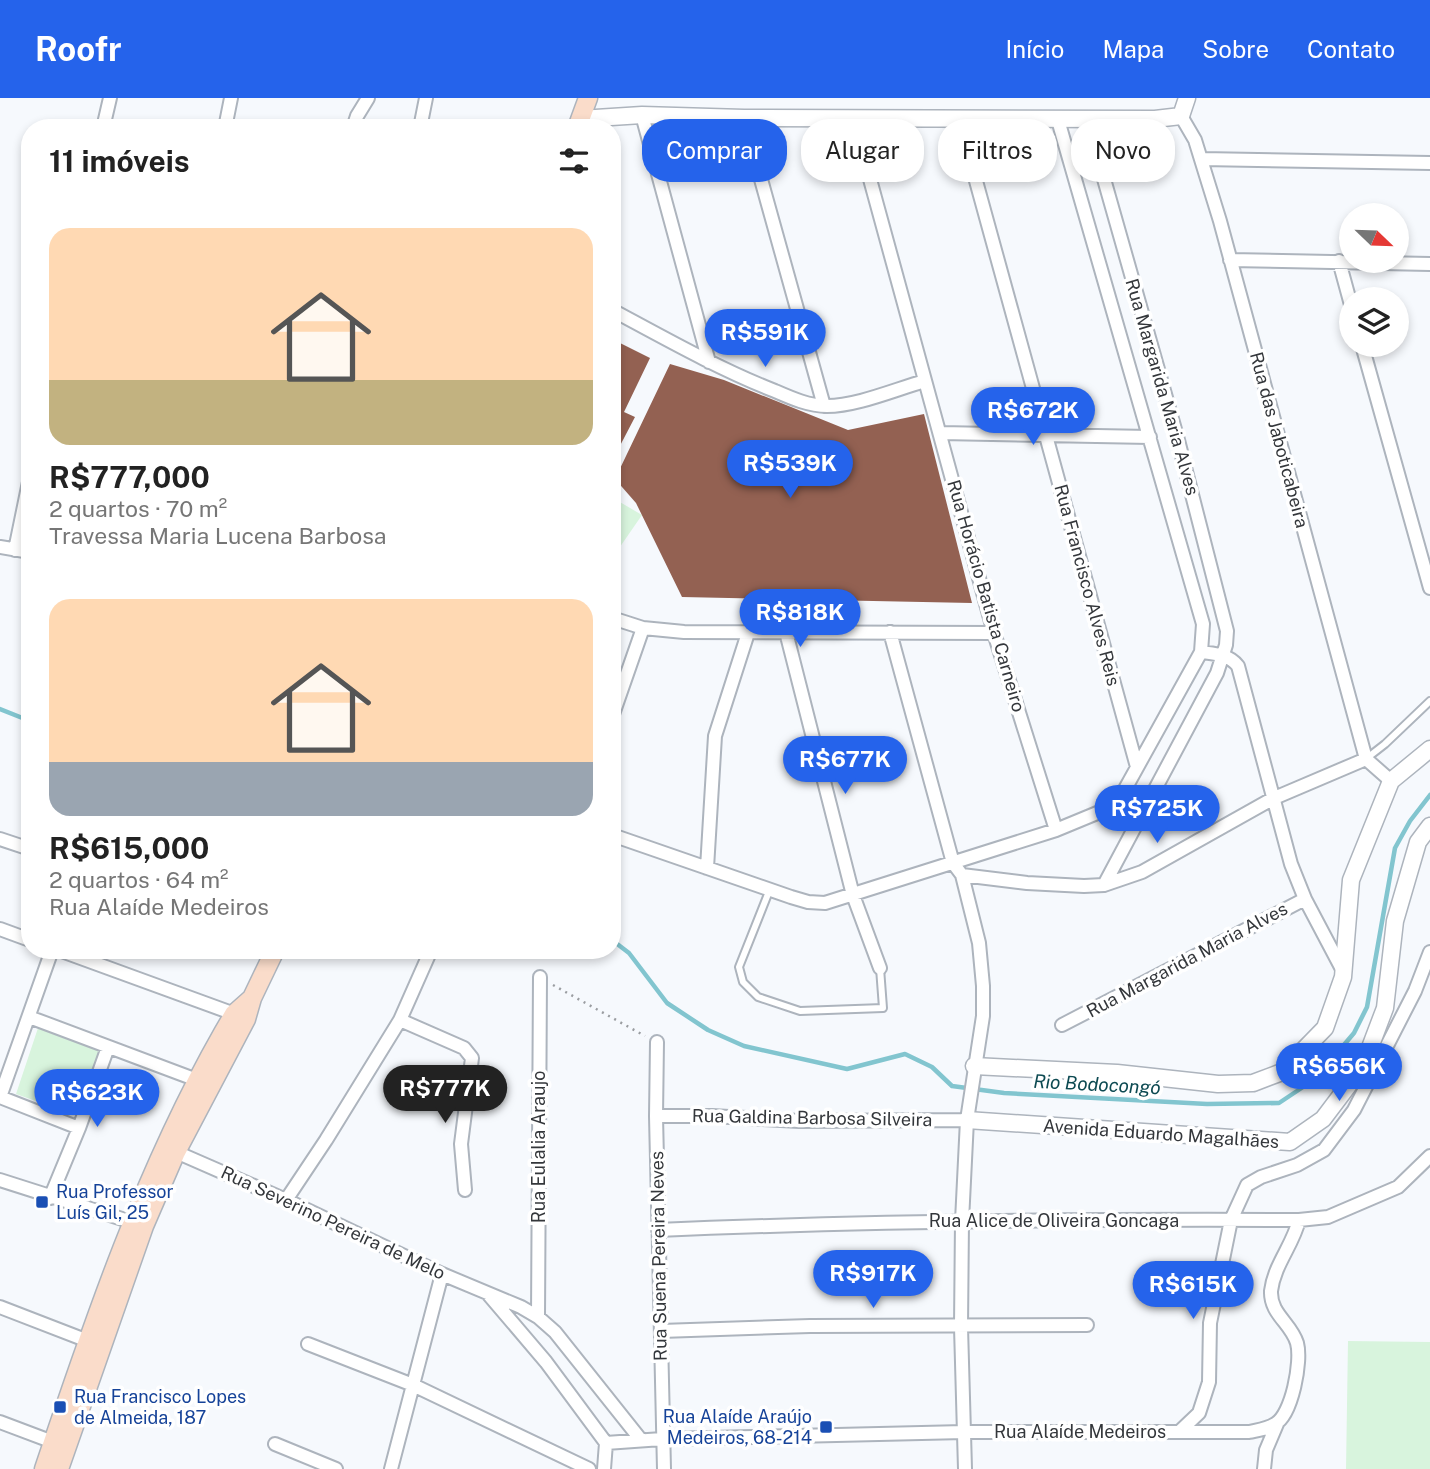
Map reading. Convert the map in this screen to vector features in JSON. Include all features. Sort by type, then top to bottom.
[{"type":"main road","points":[[581,119],[588,98]]},
{"type":"main road","points":[[60,1469],[163,1149],[197,1080],[252,999],[271,959]]},
{"type":"main road","points":[[44,1469],[88,1341],[138,1224],[176,1152],[240,1017]]},
{"type":"street","points":[[105,119],[110,98]]},
{"type":"street","points":[[227,119],[231,98]]},
{"type":"street","points":[[356,119],[368,98]]},
{"type":"street","points":[[421,119],[426,98]]},
{"type":"street","points":[[1155,119],[1181,116],[1187,98]]},
{"type":"street","points":[[642,115],[709,362]]},
{"type":"street","points":[[614,119],[642,115],[958,119]]},
{"type":"street","name":"Rua das Jaboticabeira","points":[[1181,116],[1202,159],[1366,758]]},
{"type":"street","name":"Rua Horácio Batista Carneiro","points":[[853,117],[994,633],[1056,830]]},
{"type":"street","points":[[744,118],[824,406]]},
{"type":"street","points":[[1058,120],[1071,120]]},
{"type":"street","name":"Rua Margarida Maria Alves","points":[[1058,120],[1198,602],[1203,624],[1201,652]]},
{"type":"street","points":[[1202,159],[1430,163]]},
{"type":"street","name":"Rua Francisco Alves Reis","points":[[976,182],[1137,767]]},
{"type":"street","name":"Rua Margarida Maria Alves","points":[[1104,886],[1200,706],[1224,655],[1227,631],[1178,440],[1105,182]]},
{"type":"street","points":[[1230,260],[1339,261]]},
{"type":"street","points":[[1409,263],[1430,264]]},
{"type":"street","points":[[621,315],[709,362],[795,399],[824,406],[841,405],[925,381]]},
{"type":"street","points":[[1365,357],[1430,588]]},
{"type":"street","points":[[941,433],[1150,437]]},
{"type":"street","points":[[15,550],[21,521]]},
{"type":"street","points":[[0,547],[21,551]]},
{"type":"street","points":[[621,621],[643,628],[684,632],[994,633]]},
{"type":"street","points":[[621,691],[643,628]]},
{"type":"street","points":[[786,632],[853,895],[880,968]]},
{"type":"street","points":[[890,632],[953,863],[962,875],[983,970],[983,1016],[968,1113],[962,1221],[961,1327],[965,1469]]},
{"type":"street","points":[[707,868],[715,736],[748,633]]},
{"type":"street","points":[[621,838],[808,902],[825,903],[853,895],[1056,830],[1102,811],[1124,791],[1201,652],[1224,655]]},
{"type":"street","name":"Rua Margarida Maria Alves","points":[[1062,1025],[1305,898],[1290,864],[1242,678],[1232,659],[1224,655]]},
{"type":"street","points":[[974,1070],[1117,1073],[1218,1084],[1253,1083],[1282,1072],[1325,1028],[1343,971],[1351,880],[1391,781],[1430,749]]},
{"type":"street","points":[[962,875],[1027,883],[1104,886],[1143,872],[1272,799],[1366,758],[1391,781]]},
{"type":"street","name":"Avenida Eduardo Magalhães","points":[[968,1113],[1290,1142],[1323,1119],[1363,1066],[1385,1008],[1395,921],[1418,842],[1430,825]]},
{"type":"street","points":[[0,839],[21,846]]},
{"type":"street","points":[[1305,898],[1343,971]]},
{"type":"street","points":[[0,929],[21,937]]},
{"type":"street","points":[[1178,1432],[1199,1413],[1209,1382],[1210,1323],[1231,1220],[1247,1185],[1261,1177],[1297,1165],[1324,1150],[1354,1110],[1415,991],[1430,952]]},
{"type":"street","points":[[49,959],[0,1097],[79,1128]]},
{"type":"street","points":[[84,959],[240,1017]]},
{"type":"street","points":[[286,1200],[400,1020],[426,959]]},
{"type":"street","name":"Rua Eulalia Araujo","points":[[538,1317],[540,977]]},
{"type":"street","points":[[29,1017],[197,1080]]},
{"type":"street","points":[[400,1020],[470,1053],[472,1063],[462,1122],[461,1155],[465,1190]]},
{"type":"street","name":"Rua Suena Pereira Neves","points":[[657,1042],[656,1116],[664,1469]]},
{"type":"street","points":[[50,1198],[108,1047]]},
{"type":"street","name":"Rua Galdina Barbosa Silveira","points":[[656,1116],[799,1121],[968,1113]]},
{"type":"street","name":"Rua Severino Pereira de Melo","points":[[176,1152],[538,1317],[555,1332],[641,1440]]},
{"type":"street","name":"Rua Alice de Oliveira Goncaga","points":[[658,1230],[962,1221],[1298,1220],[1328,1217],[1398,1187],[1430,1156]]},
{"type":"street","points":[[0,1180],[138,1224]]},
{"type":"street","points":[[1264,1469],[1266,1450],[1276,1424],[1284,1416],[1290,1403],[1295,1381],[1297,1343],[1275,1311],[1271,1290],[1280,1262],[1295,1236],[1298,1220]]},
{"type":"street","points":[[391,1469],[442,1274]]},
{"type":"street","name":"Rua Severino Pereira de Melo","points":[[489,1295],[547,1362],[606,1443]]},
{"type":"street","points":[[0,1307],[88,1341]]},
{"type":"street","points":[[660,1331],[810,1326],[1087,1325]]},
{"type":"street","points":[[308,1344],[413,1385],[589,1469]]},
{"type":"street","points":[[0,1422],[53,1442]]},
{"type":"street","name":"Rua Alaíde Medeiros","points":[[662,1439],[964,1432],[1178,1432],[1255,1430],[1276,1424]]},
{"type":"street","points":[[1255,1430],[1266,1450]]},
{"type":"street","points":[[604,1469],[606,1443],[662,1439]]},
{"type":"street","points":[[275,1444],[336,1469]]},
{"type":"lane","points":[[1366,758],[1385,744],[1430,701]]},
{"type":"lane","points":[[770,889],[740,967],[743,982],[758,997],[800,1011],[883,1008],[880,968]]},
{"type":"path","points":[[540,977],[657,1042]]},
{"type":"green space","points":[[621,503],[642,515],[621,545]]},
{"type":"green space","points":[[38,1028],[99,1050],[78,1116],[16,1094]]},
{"type":"green space","points":[[1348,1341],[1430,1342],[1430,1469],[1346,1469]]},
{"type":"building","points":[[621,344],[650,358],[624,412],[635,417],[621,444]]},
{"type":"building","points":[[670,364],[724,380],[848,430],[924,414],[972,603],[682,597],[636,503],[621,486],[621,466]]},
{"type":"waterway","name":"Rio Bodocongó","points":[[0,709],[21,717]]},
{"type":"waterway","name":"Rio Bodocongó","points":[[621,947],[629,953],[667,1003],[708,1030],[744,1046],[847,1069],[905,1054],[932,1067],[952,1086],[1004,1093],[1207,1104],[1279,1103],[1315,1079],[1354,1033],[1367,1007],[1395,848],[1410,821],[1430,795]]},
{"type":"place","name":"Rua Professor Luís Gil, 25","points":[[42,1202]]},
{"type":"place","name":"Rua Francisco Lopes de Almeida, 187","points":[[60,1407]]},
{"type":"place","name":"Rua Alaíde Araújo Medeiros, 68-214","points":[[826,1427]]}]
